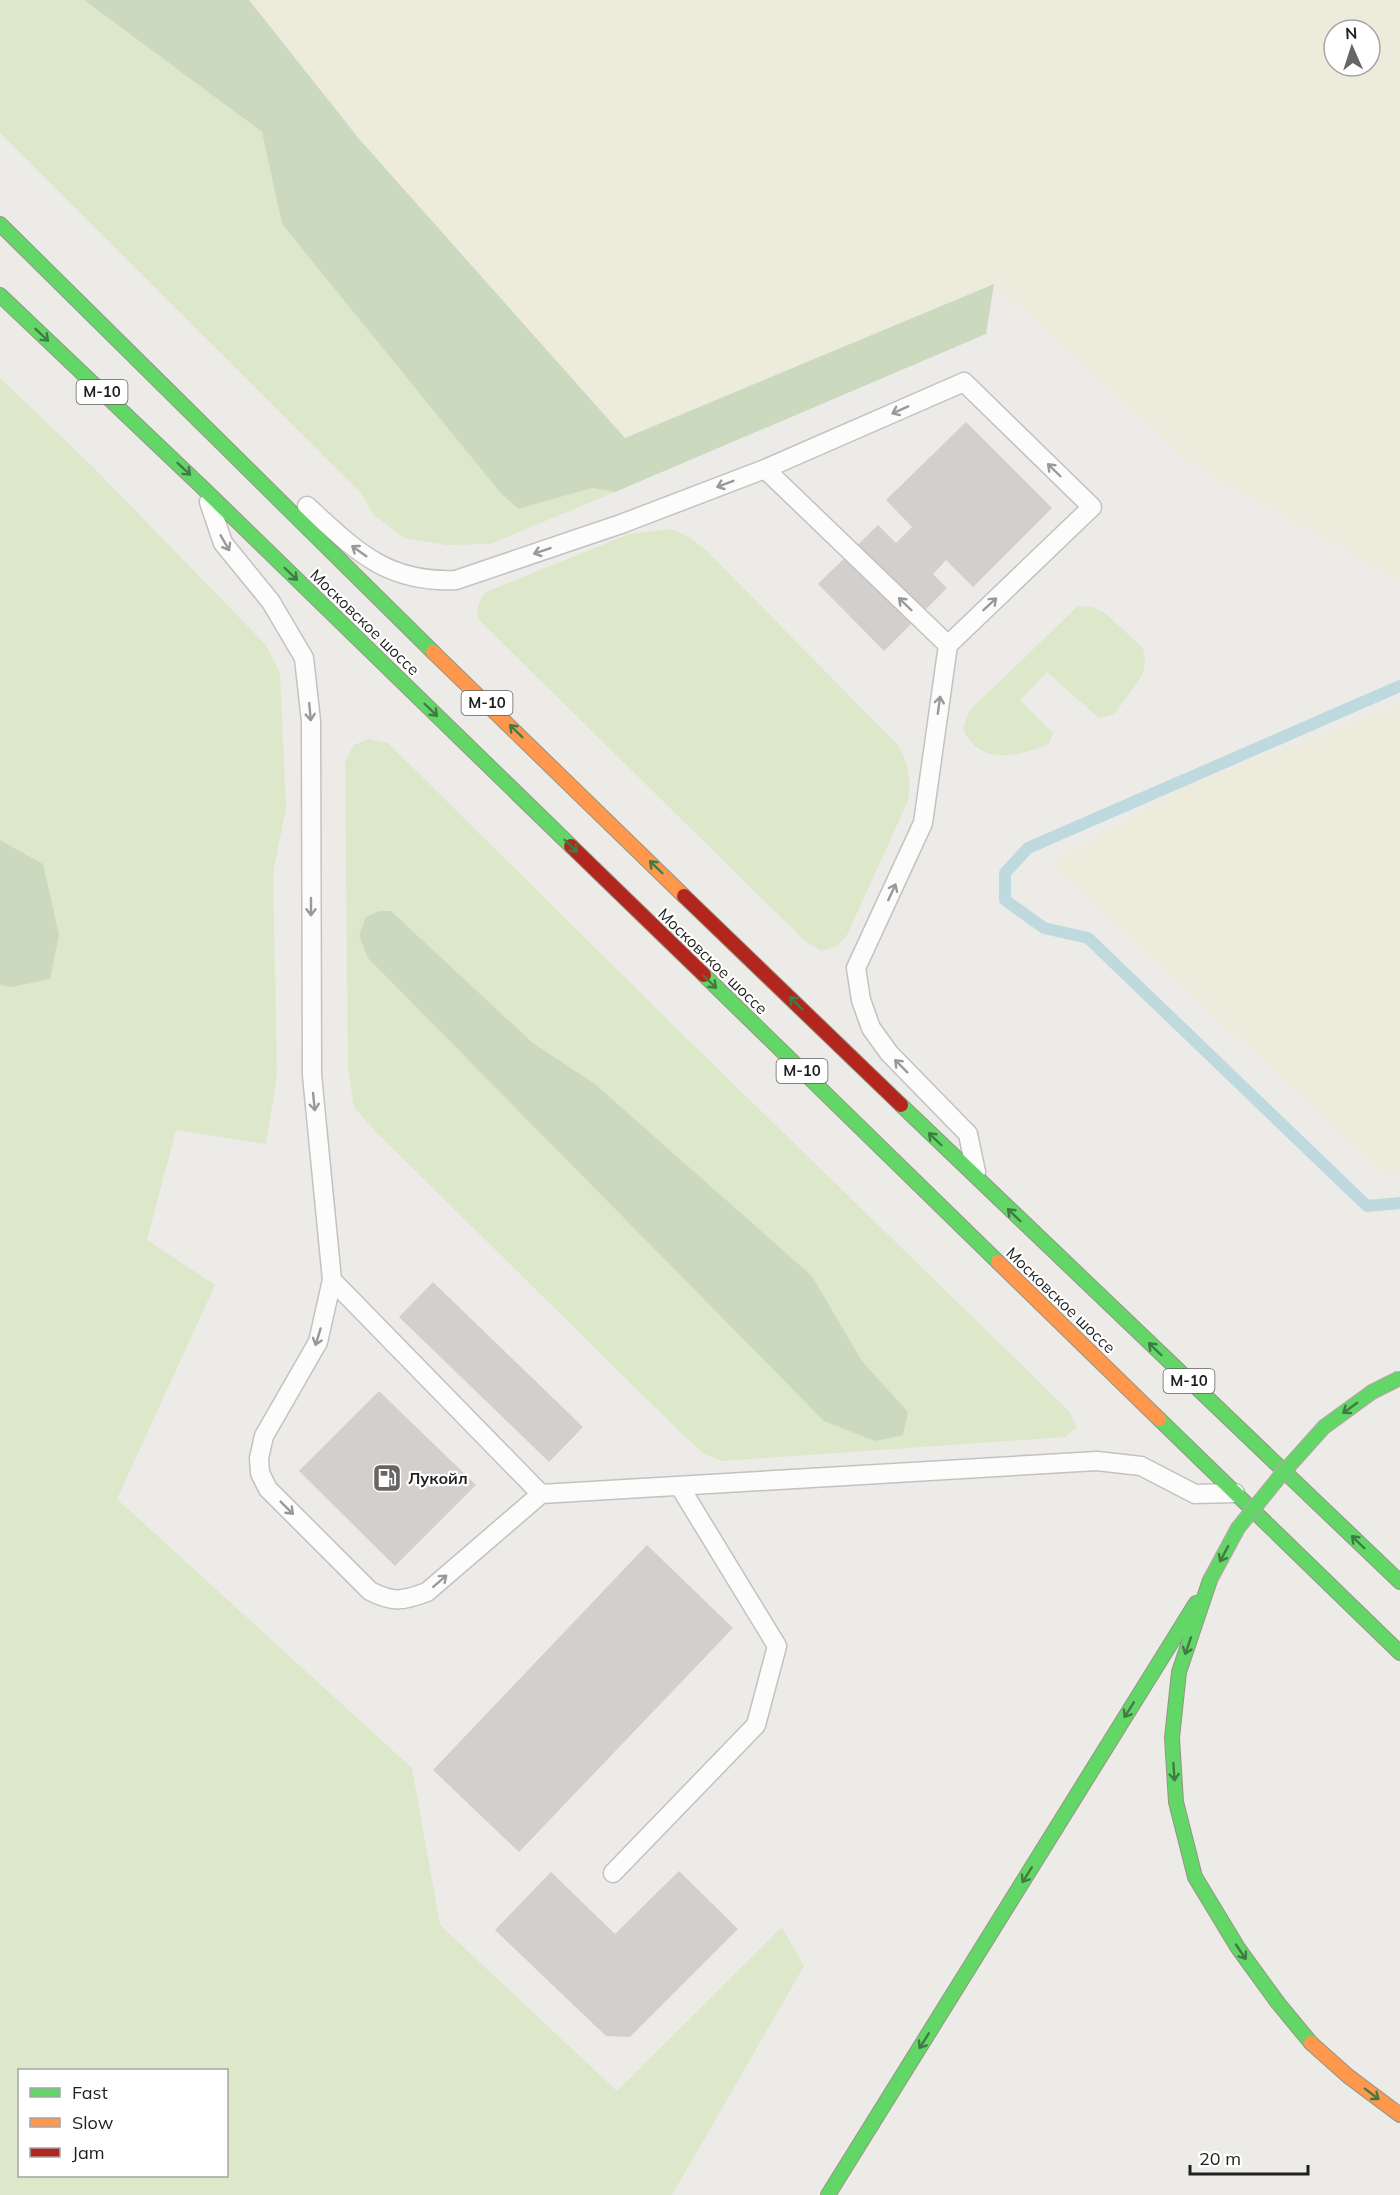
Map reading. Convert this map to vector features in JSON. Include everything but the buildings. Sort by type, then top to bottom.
[{"type":"main road","name":"Московское шоссе","points":[[0,224],[186,410],[977,1180],[1400,1582]]},
{"type":"main road","name":"Московское шоссе","points":[[0,295],[204,489],[1400,1653]]},
{"type":"main road","points":[[828,2195],[1210,1580],[1238,1528],[1324,1427],[1372,1392],[1400,1378]]},
{"type":"main road","points":[[1210,1580],[1179,1672],[1172,1738],[1176,1802],[1195,1877],[1238,1948],[1278,2003],[1315,2048],[1400,2115]]},
{"type":"lane","points":[[186,410],[209,419],[356,550],[387,569],[433,581],[456,580],[621,524],[765,469],[964,382],[1092,507],[948,645],[923,823],[856,969],[861,1000],[871,1028],[889,1053],[968,1134],[977,1180]]},
{"type":"lane","points":[[765,469],[948,645]]},
{"type":"lane","points":[[204,489],[222,543],[271,602],[304,658],[311,721],[312,1075],[332,1280],[318,1342],[264,1436],[259,1458],[260,1473],[268,1489],[370,1592],[387,1600],[410,1599],[427,1592],[541,1494],[1097,1461],[1141,1466],[1195,1494],[1235,1493]]},
{"type":"lane","points":[[332,1280],[541,1494]]},
{"type":"lane","points":[[613,1874],[756,1725],[777,1646],[680,1487]]},
{"type":"shaded area","points":[[249,0],[1400,0],[1400,581],[1191,464],[994,284],[625,438],[360,140]]},
{"type":"shaded area","points":[[1400,704],[1400,1174],[1384,1174],[1051,864],[1183,787]]},
{"type":"green space","points":[[0,0],[84,0],[262,132],[282,224],[517,509],[592,488],[615,492],[490,544],[447,545],[404,538],[373,514],[361,493],[0,133]]},
{"type":"green space","points":[[84,0],[249,0],[360,140],[625,438],[994,284],[986,334],[615,492],[592,488],[518,509],[499,491],[282,224],[262,132]]},
{"type":"green space","points":[[0,378],[92,466],[266,645],[280,673],[286,808],[273,873],[277,1075],[266,1144],[176,1130],[147,1240],[215,1285],[117,1499],[412,1768],[440,1925],[617,2091],[782,1927],[804,1966],[672,2195],[0,2195],[0,985],[11,987],[43,864],[0,840]]},
{"type":"green space","points":[[671,529],[689,537],[705,549],[898,745],[905,759],[909,779],[908,801],[847,935],[837,946],[821,951],[805,941],[478,619],[481,598],[486,592],[629,534]]},
{"type":"green space","points":[[1078,606],[1093,607],[1105,613],[1143,648],[1145,661],[1143,674],[1114,715],[1099,718],[1047,672],[1020,700],[1053,733],[1049,744],[1013,755],[990,754],[979,749],[970,741],[963,729],[970,710]]},
{"type":"green space","points":[[369,739],[388,743],[679,1031],[1069,1411],[1077,1427],[1065,1437],[722,1461],[704,1454],[680,1432],[376,1132],[354,1107],[348,1069],[345,761],[354,745]],"holes":[[[391,911],[533,1043],[595,1084],[812,1276],[862,1361],[908,1412]]]},
{"type":"green space","points":[[0,840],[43,864],[59,935],[50,979],[11,987],[0,985]]},
{"type":"green space","points":[[379,911],[391,911],[533,1043],[595,1084],[812,1276],[862,1361],[908,1412],[903,1435],[875,1441],[824,1421],[368,958],[359,936],[366,917]]},
{"type":"waterway","points":[[1400,686],[1028,848],[1005,873],[1005,900],[1044,928],[1088,938],[1367,1206],[1400,1203]]},
{"type":"traffic: fast","points":[[0,224],[433,652]]},
{"type":"traffic: fast","points":[[0,295],[204,489],[571,846]]},
{"type":"traffic: fast","points":[[704,975],[998,1262]]},
{"type":"traffic: fast","points":[[901,1105],[1400,1582]]},
{"type":"traffic: fast","points":[[1210,1580],[1238,1528],[1324,1427],[1372,1392],[1400,1378]]},
{"type":"traffic: fast","points":[[1159,1419],[1400,1653]]},
{"type":"traffic: fast","points":[[1210,1580],[1179,1672],[1172,1738],[1176,1802],[1195,1877],[1238,1948],[1311,2043]]},
{"type":"traffic: fast","points":[[828,2195],[1196,1603]]},
{"type":"traffic: slow","points":[[433,652],[684,896]]},
{"type":"traffic: slow","points":[[998,1262],[1159,1419]]},
{"type":"traffic: slow","points":[[1311,2043],[1348,2076],[1400,2115]]},
{"type":"traffic: jam","points":[[571,846],[704,975]]},
{"type":"traffic: jam","points":[[684,896],[901,1105]]},
{"type":"place","name":"Лукойл","points":[[387,1478]]}]
